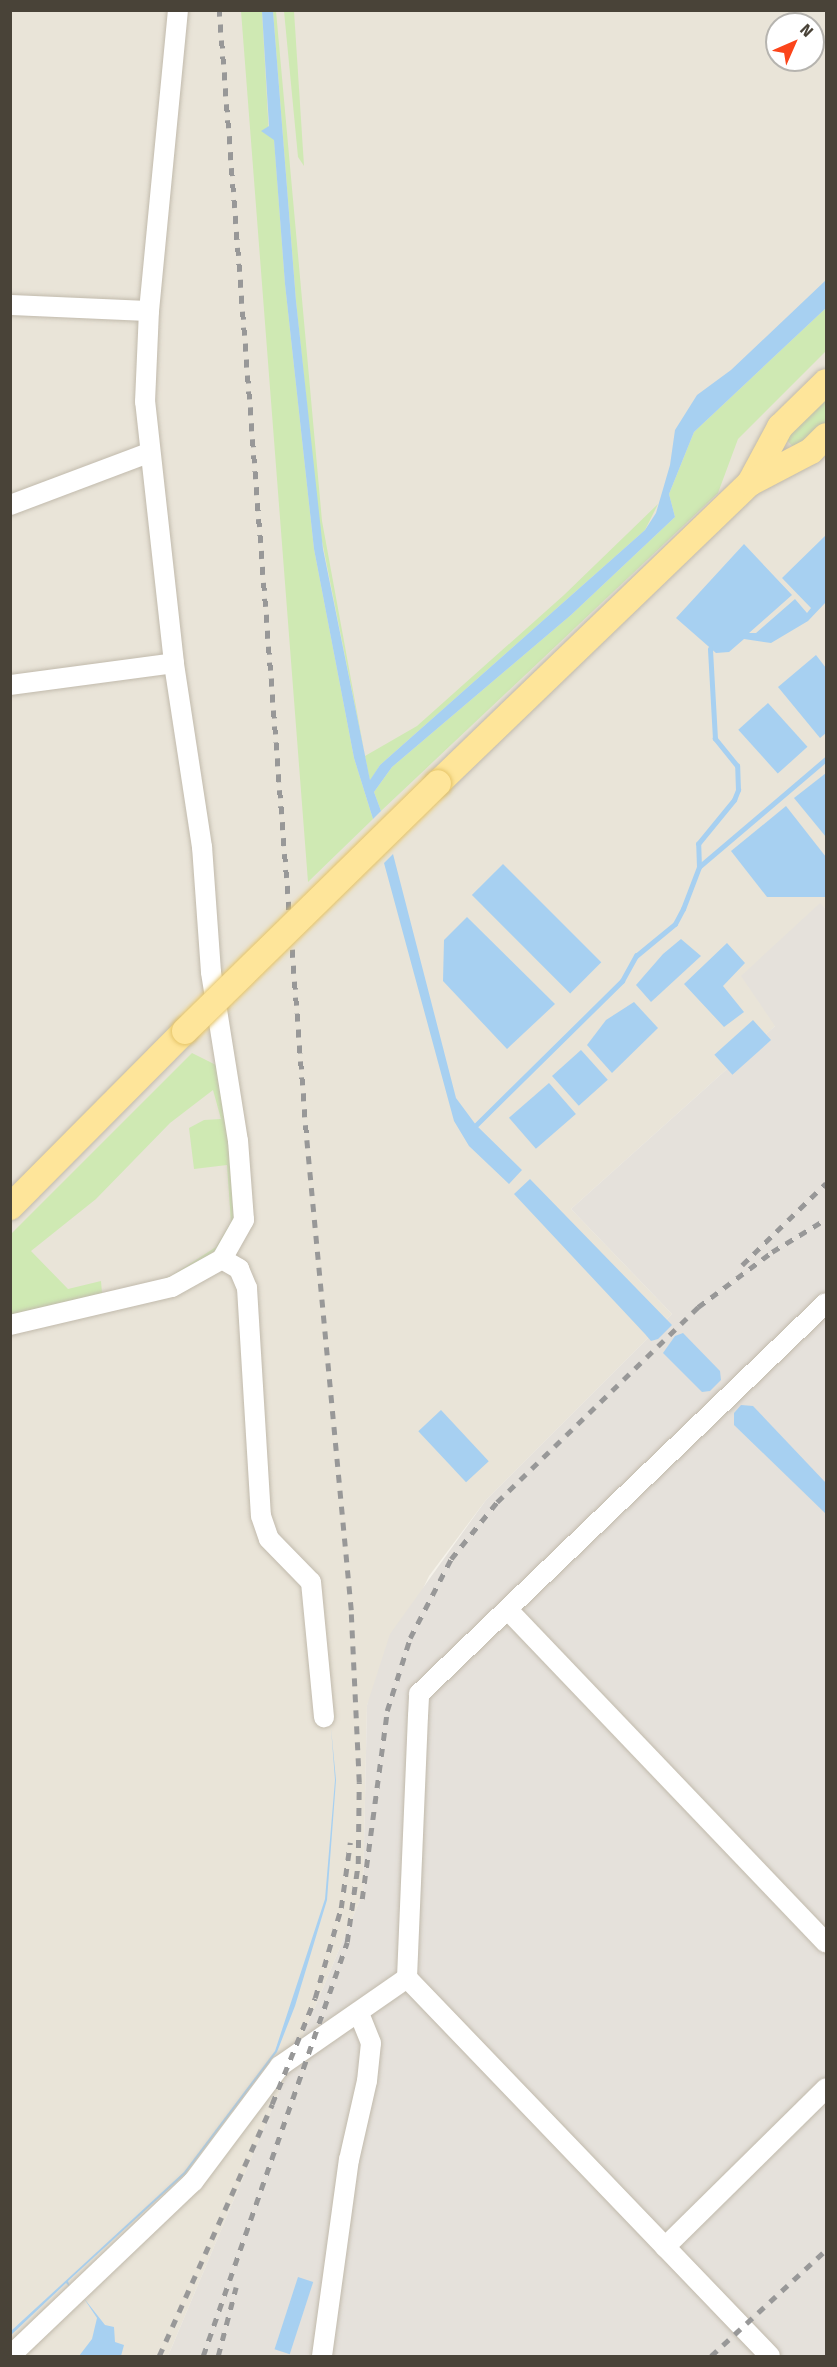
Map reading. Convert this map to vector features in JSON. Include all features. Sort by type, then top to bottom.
[{"type":"main road","points":[[750,483],[780,427],[826,382]]},
{"type":"main road","points":[[10,1207],[185,1031],[438,783],[750,483],[811,451],[826,436]]},
{"type":"street","points":[[10,1325],[155,1294],[202,1274],[222,1259],[242,1228],[243,1194],[212,972],[202,847],[174,663],[148,453],[145,402],[149,311],[178,10]]},
{"type":"street","points":[[10,305],[149,311]]},
{"type":"street","points":[[10,505],[148,453]]},
{"type":"street","points":[[10,685],[174,663]]},
{"type":"street","points":[[222,1259],[239,1269],[247,1288],[261,1516],[269,1539],[310,1582],[324,1718]]},
{"type":"street","points":[[770,2356],[407,1978],[419,1694],[826,1304]]},
{"type":"street","points":[[508,1610],[826,1943]]},
{"type":"street","points":[[10,2356],[193,2182],[280,2066],[407,1978]]},
{"type":"street","points":[[322,2356],[349,2160],[368,2072],[371,2043],[359,2013]]},
{"type":"street","points":[[665,2247],[826,2088]]},
{"type":"shaded area","points":[[11,11],[826,11],[826,909],[820,904],[775,1026],[571,1209],[672,1314],[486,1500],[429,1576],[367,1705],[363,1893],[168,2356],[11,2356]]},
{"type":"shaded area","points":[[820,903],[826,909],[826,2356],[168,2356],[363,1893],[367,1705],[390,1634],[486,1500],[672,1314],[571,1209],[775,1026],[741,976]]},
{"type":"green space","points":[[241,11],[262,11],[269,135],[274,139],[285,284],[314,549],[354,758],[373,819],[308,882]]},
{"type":"green space","points":[[273,11],[276,11],[322,521],[365,756],[320,531],[296,301]]},
{"type":"green space","points":[[284,11],[294,11],[304,166],[298,157]]},
{"type":"green space","points":[[826,308],[826,351],[738,439],[718,493],[381,811],[374,792],[392,767],[571,615],[675,517],[669,494],[694,432]]},
{"type":"green space","points":[[826,396],[826,424],[802,447],[793,447],[786,439]]},
{"type":"green space","points":[[658,504],[645,530],[380,765],[370,781],[365,756],[417,726],[564,595]]},
{"type":"green space","points":[[192,1053],[218,1066],[238,1210],[223,1248],[182,1277],[11,1318],[10,1235]],"holes":[[[213,1090],[221,1119],[204,1120],[189,1128],[194,1169],[227,1165],[231,1222],[216,1247],[171,1276],[137,1287],[102,1293],[101,1281],[68,1289],[31,1251],[96,1199],[170,1123]]]},
{"type":"water","points":[[262,11],[273,11],[296,301],[323,549],[370,780],[380,765],[645,530],[656,513],[670,465],[675,430],[697,395],[731,370],[826,280],[826,308],[694,432],[669,494],[675,517],[571,615],[392,767],[374,792],[381,811],[373,819],[354,758],[314,549],[285,284],[274,140],[261,131],[269,126]]},
{"type":"water","points":[[826,535],[826,602],[808,621],[771,643],[744,639],[729,652],[716,653],[676,618],[744,544],[792,595],[749,633],[756,633],[795,599],[807,613],[811,608],[782,578]]},
{"type":"water","points":[[816,655],[826,668],[826,733],[820,738],[778,687]]},
{"type":"water","points":[[768,703],[807,747],[778,774],[738,730]]},
{"type":"water","points":[[826,773],[826,837],[794,798]]},
{"type":"water","points":[[786,806],[826,857],[826,897],[767,897],[731,851]]},
{"type":"water","points":[[393,854],[456,1098],[476,1125],[522,1170],[509,1184],[469,1146],[454,1121],[384,863]]},
{"type":"water","points":[[503,864],[601,962],[570,993],[472,895]]},
{"type":"water","points":[[467,917],[555,1004],[507,1049],[443,981],[444,940]]},
{"type":"water","points":[[681,939],[701,956],[651,1002],[636,985],[663,954]]},
{"type":"water","points":[[727,943],[745,963],[723,986],[744,1012],[724,1027],[684,984]]},
{"type":"water","points":[[634,1002],[658,1028],[612,1073],[587,1045],[606,1020]]},
{"type":"water","points":[[753,1020],[771,1040],[732,1075],[714,1055]]},
{"type":"water","points":[[581,1050],[608,1080],[579,1106],[552,1076]]},
{"type":"water","points":[[549,1083],[576,1114],[536,1149],[509,1118]]},
{"type":"water","points":[[530,1179],[672,1325],[658,1339],[651,1341],[514,1194]]},
{"type":"water","points":[[683,1333],[720,1371],[721,1380],[710,1391],[702,1392],[663,1353],[675,1336]]},
{"type":"water","points":[[741,1405],[753,1406],[826,1483],[826,1514],[734,1425],[734,1413]]},
{"type":"water","points":[[441,1410],[489,1461],[466,1482],[418,1431]]},
{"type":"water","points":[[331,1728],[336,1780],[327,1900],[295,2006],[277,2052],[185,2174],[68,2281],[70,2287],[66,2283],[11,2335],[11,2331],[184,2172],[275,2051],[325,1899],[335,1780]]},
{"type":"water","points":[[298,2277],[313,2282],[290,2354],[275,2349]]},
{"type":"water","points":[[83,2297],[105,2325],[114,2327],[115,2342],[124,2345],[121,2356],[79,2356],[92,2339],[97,2318]]},
{"type":"waterway","points":[[476,1125],[622,981],[636,956],[675,924],[683,909],[699,867],[698,844],[734,800],[738,790],[737,766],[715,739],[710,649]]},
{"type":"waterway","points":[[699,867],[826,759]]},
{"type":"railway","points":[[203,2356],[347,1942],[358,1864],[359,1782],[351,1610],[306,1133],[219,10]]},
{"type":"railway","points":[[742,1265],[826,1183]]},
{"type":"railway","points":[[362,1899],[387,1711],[410,1638],[451,1559],[497,1502],[698,1307],[772,1252],[826,1219]]},
{"type":"railway","points":[[159,2356],[272,2104],[315,1998],[341,1908],[350,1843]]},
{"type":"railway","points":[[711,2356],[826,2250]]},
{"type":"railway","points":[[218,2356],[236,2287]]}]
